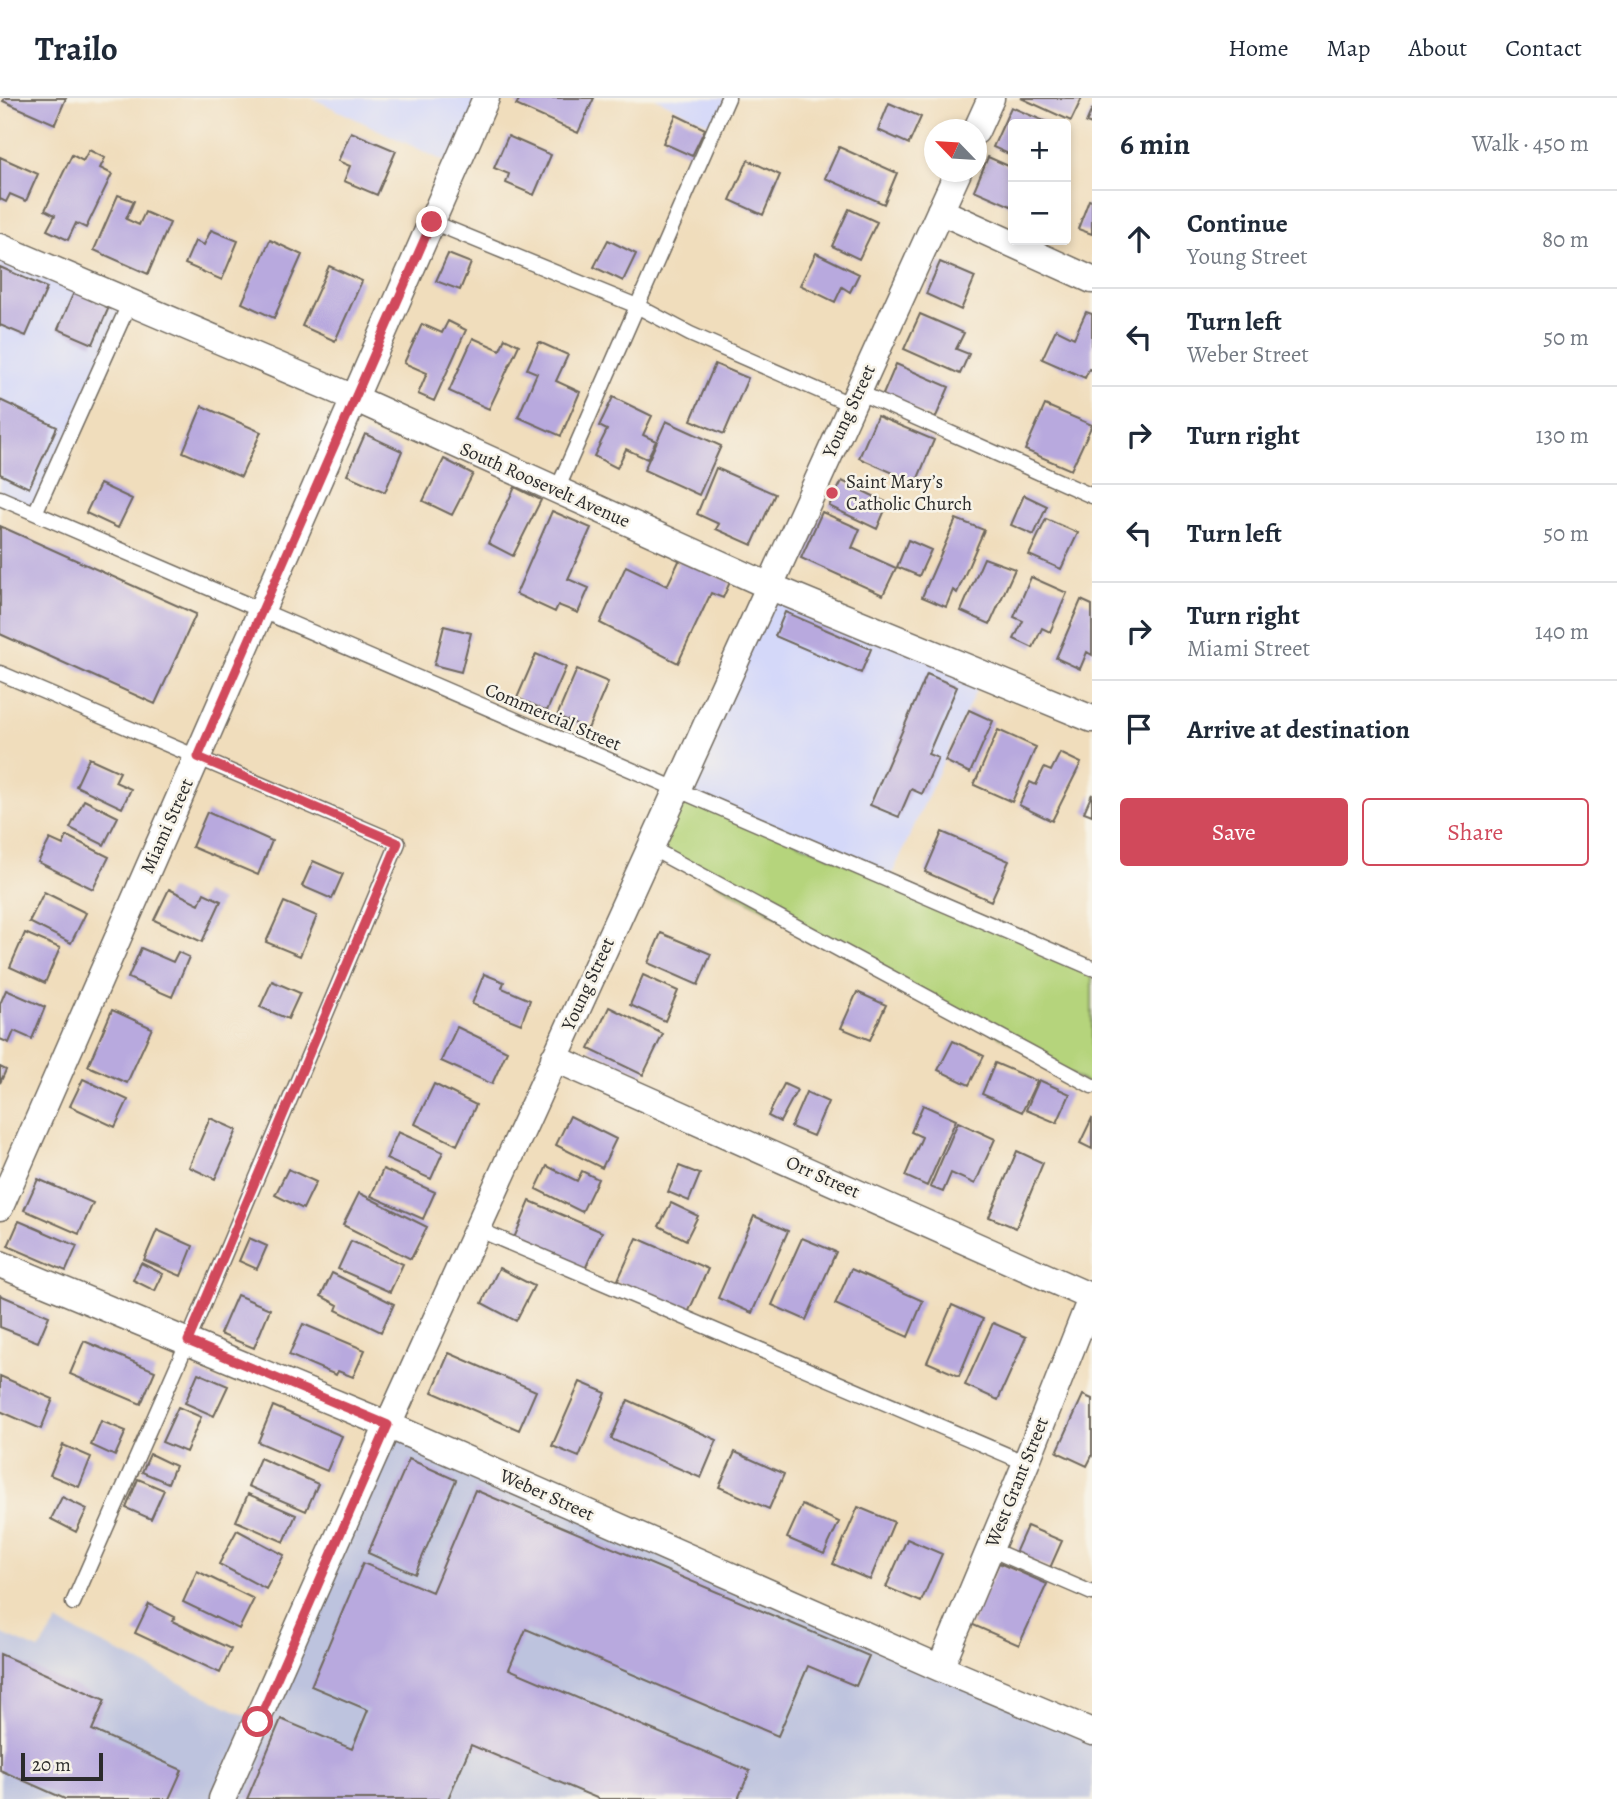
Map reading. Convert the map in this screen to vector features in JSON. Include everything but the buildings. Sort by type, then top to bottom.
[{"type":"street","name":"Miami Street","points":[[0,1207],[486,98]]},
{"type":"street","points":[[981,119],[991,98]]},
{"type":"street","name":"Young Street","points":[[222,1799],[388,1425],[953,182]]},
{"type":"street","points":[[940,211],[1092,280]]},
{"type":"street","name":"South Roosevelt Avenue","points":[[0,247],[354,398],[769,586],[1092,719]]},
{"type":"street","name":"Orr Street","points":[[554,1058],[1092,1296]]},
{"type":"street","name":"Weber Street","points":[[0,1264],[388,1425],[1092,1732]]},
{"type":"street","name":"West Grant Street","points":[[940,1668],[1026,1464],[1082,1348],[1092,1296]]},
{"type":"lane","points":[[557,490],[728,98]]},
{"type":"lane","points":[[432,222],[637,306],[690,334],[855,398],[1092,496]]},
{"type":"lane","points":[[35,513],[130,302]]},
{"type":"lane","name":"Commercial Street","points":[[0,498],[1092,968]]},
{"type":"lane","points":[[0,673],[398,843],[188,1341],[73,1603]]},
{"type":"lane","points":[[651,848],[1092,1086]]},
{"type":"lane","points":[[477,1229],[1026,1464]]},
{"type":"lane","points":[[990,1549],[1092,1593]]},
{"type":"shaded area","points":[[312,98],[486,98],[456,167]]},
{"type":"shaded area","points":[[655,98],[728,98],[716,127]]},
{"type":"shaded area","points":[[0,247],[130,302],[35,513],[0,498]]},
{"type":"shaded area","points":[[769,586],[983,675],[889,881],[677,791]]},
{"type":"shaded area","points":[[388,1425],[1092,1732],[1092,1799],[0,1799],[0,1633],[39,1650],[58,1622],[258,1722]]},
{"type":"green space","points":[[677,791],[1092,968],[1092,1086],[651,848]]},
{"type":"place","name":"Saint Mary’s Catholic Church","points":[[832,493]]},
{"type":"route","points":[[258,1722],[388,1425],[188,1341],[398,843],[198,757],[432,222]]}]
